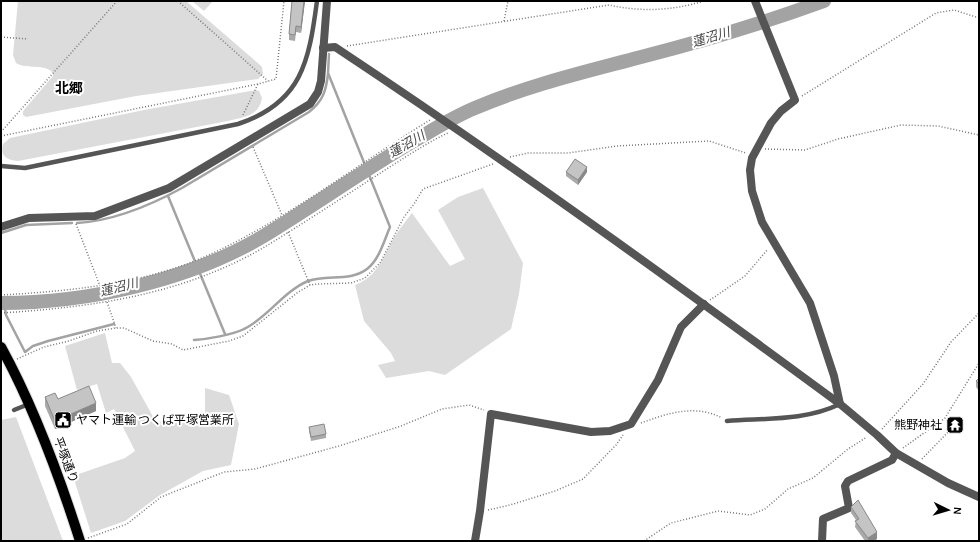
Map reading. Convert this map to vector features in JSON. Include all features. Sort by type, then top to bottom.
[{"type":"main road","name":"平塚通り","points":[[1,348],[29,404],[52,460],[80,541]]},
{"type":"street","points":[[1,228],[29,218],[96,216],[169,188],[310,104],[318,92],[321,81],[327,1]]},
{"type":"street","points":[[755,1],[795,100],[781,111],[771,123],[752,158],[750,170],[752,190],[757,211],[774,243],[810,303],[834,376],[840,404]]},
{"type":"street","points":[[323,48],[335,48],[500,159],[704,304],[840,404],[896,453],[948,483],[979,497]]},
{"type":"street","points":[[475,541],[480,511],[490,414],[590,432],[610,431],[631,424],[658,380],[681,327],[704,304]]},
{"type":"street","points":[[822,541],[823,518],[849,508],[845,486],[848,482],[892,460],[896,453]]},
{"type":"lane","points":[[1,166],[25,168],[238,124],[251,120],[269,110],[292,90],[299,79],[308,54],[317,1]]},
{"type":"lane","points":[[14,410],[29,404]]},
{"type":"lane","points":[[727,421],[781,419],[827,410],[840,404]]},
{"type":"path","points":[[1,132],[117,1]]},
{"type":"path","points":[[178,1],[268,81]]},
{"type":"path","points":[[1,136],[258,84],[276,79],[284,1]]},
{"type":"path","points":[[504,21],[508,1]]},
{"type":"path","points":[[335,48],[609,5],[631,10],[666,10],[704,1]]},
{"type":"path","points":[[795,100],[936,13],[954,10],[979,18]]},
{"type":"path","points":[[1,36],[28,39]]},
{"type":"path","points":[[238,124],[258,84]]},
{"type":"path","points":[[1,295],[52,292],[100,286],[148,275],[210,254],[246,236],[282,215],[363,162],[439,117]]},
{"type":"path","points":[[757,149],[805,150],[838,139],[901,125],[938,126],[979,135]]},
{"type":"path","points":[[1,313],[80,307],[107,302],[154,292],[208,274],[262,248],[454,127]]},
{"type":"path","points":[[9,363],[44,347],[69,341],[97,331],[116,328],[124,328],[153,341],[172,344],[183,350],[199,348],[243,336],[297,293],[310,286],[351,283],[365,278],[380,263],[404,217],[414,204],[422,189],[497,163],[500,159],[528,153],[568,153],[617,146],[709,141],[738,150],[752,158]]},
{"type":"path","points":[[254,149],[282,215]]},
{"type":"path","points":[[73,217],[100,286]]},
{"type":"path","points":[[288,231],[310,286]]},
{"type":"path","points":[[704,304],[731,284],[745,276],[774,243]]},
{"type":"path","points":[[107,302],[116,328]]},
{"type":"path","points":[[644,541],[671,522],[718,510],[750,515],[765,509],[788,489],[813,478],[848,449],[876,434],[923,384],[951,342],[979,313]]},
{"type":"path","points":[[896,453],[945,418],[979,363]]},
{"type":"path","points":[[80,541],[127,524],[161,497],[224,472],[255,468],[339,446],[401,426],[442,409],[469,405],[479,407],[490,414]]},
{"type":"path","points":[[480,511],[510,505],[555,491],[583,479],[616,445],[631,424],[638,424],[685,410],[712,413],[727,421]]},
{"type":"path","points":[[917,465],[951,429]]},
{"type":"shaded area","points":[[18,1],[186,1],[259,64],[262,67],[263,74],[258,79],[136,96],[26,117],[23,115],[23,111],[53,76],[53,73],[45,68],[25,66],[16,63],[13,55]]},
{"type":"shaded area","points":[[192,1],[213,1],[204,11]]},
{"type":"shaded area","points":[[256,90],[259,91],[262,98],[258,109],[250,115],[228,121],[18,161],[10,160],[5,157],[2,152],[3,144],[10,138],[144,110]]},
{"type":"shaded area","points":[[483,188],[523,263],[519,294],[511,329],[445,375],[429,371],[386,378],[378,365],[395,361],[391,353],[364,321],[355,285],[369,277],[375,271],[395,236],[412,213],[450,266],[465,259],[438,210],[458,197]]},
{"type":"shaded area","points":[[105,333],[112,363],[120,363],[131,377],[156,422],[205,417],[205,388],[229,395],[239,424],[231,465],[203,471],[160,495],[125,521],[91,533],[73,476],[125,458],[135,451],[114,409],[106,413],[97,384],[77,390],[65,346]]},
{"type":"shaded area","points":[[16,417],[63,541],[1,541],[1,420]]},
{"type":"building","points":[[292,1],[304,1],[301,27],[296,26],[295,35],[289,34]]},
{"type":"building","points":[[575,159],[587,167],[578,180],[566,172]]},
{"type":"building","points":[[89,386],[96,403],[55,421],[45,397],[55,393],[58,399]]},
{"type":"building","name":"熊野神社","points":[[956,418],[960,423],[955,428],[950,423]]},
{"type":"building","points":[[324,424],[326,434],[311,437],[309,427]]},
{"type":"building","points":[[858,500],[877,532],[868,538],[855,521],[859,519],[851,507]]},
{"type":"waterway","name":"蓮沼川","points":[[1,303],[68,299],[102,294],[169,277],[202,266],[262,237],[393,153],[459,115],[475,108],[516,92],[710,38],[779,17],[824,1]]},
{"type":"waterway","points":[[194,340],[220,336],[244,329],[260,319],[291,291],[299,286],[315,279],[346,277],[360,273],[367,269],[375,261],[381,250],[390,227],[328,73],[329,54]]},
{"type":"waterway","points":[[77,223],[91,222],[118,216],[145,206],[182,188],[309,112],[321,100],[328,74]]},
{"type":"waterway","name":"蓮沼川","points":[[168,196],[225,334]]},
{"type":"waterway","points":[[1,233],[26,225],[72,223]]},
{"type":"waterway","points":[[4,303],[6,315],[25,352],[33,346],[48,341],[114,324]]},
{"type":"place","name":"ヤマト運輸 つくば平塚営業所","points":[[63,420]]},
{"type":"place","name":"熊野神社","points":[[955,425]]},
{"type":"district","name":"北郷","points":[[69,89]]}]
